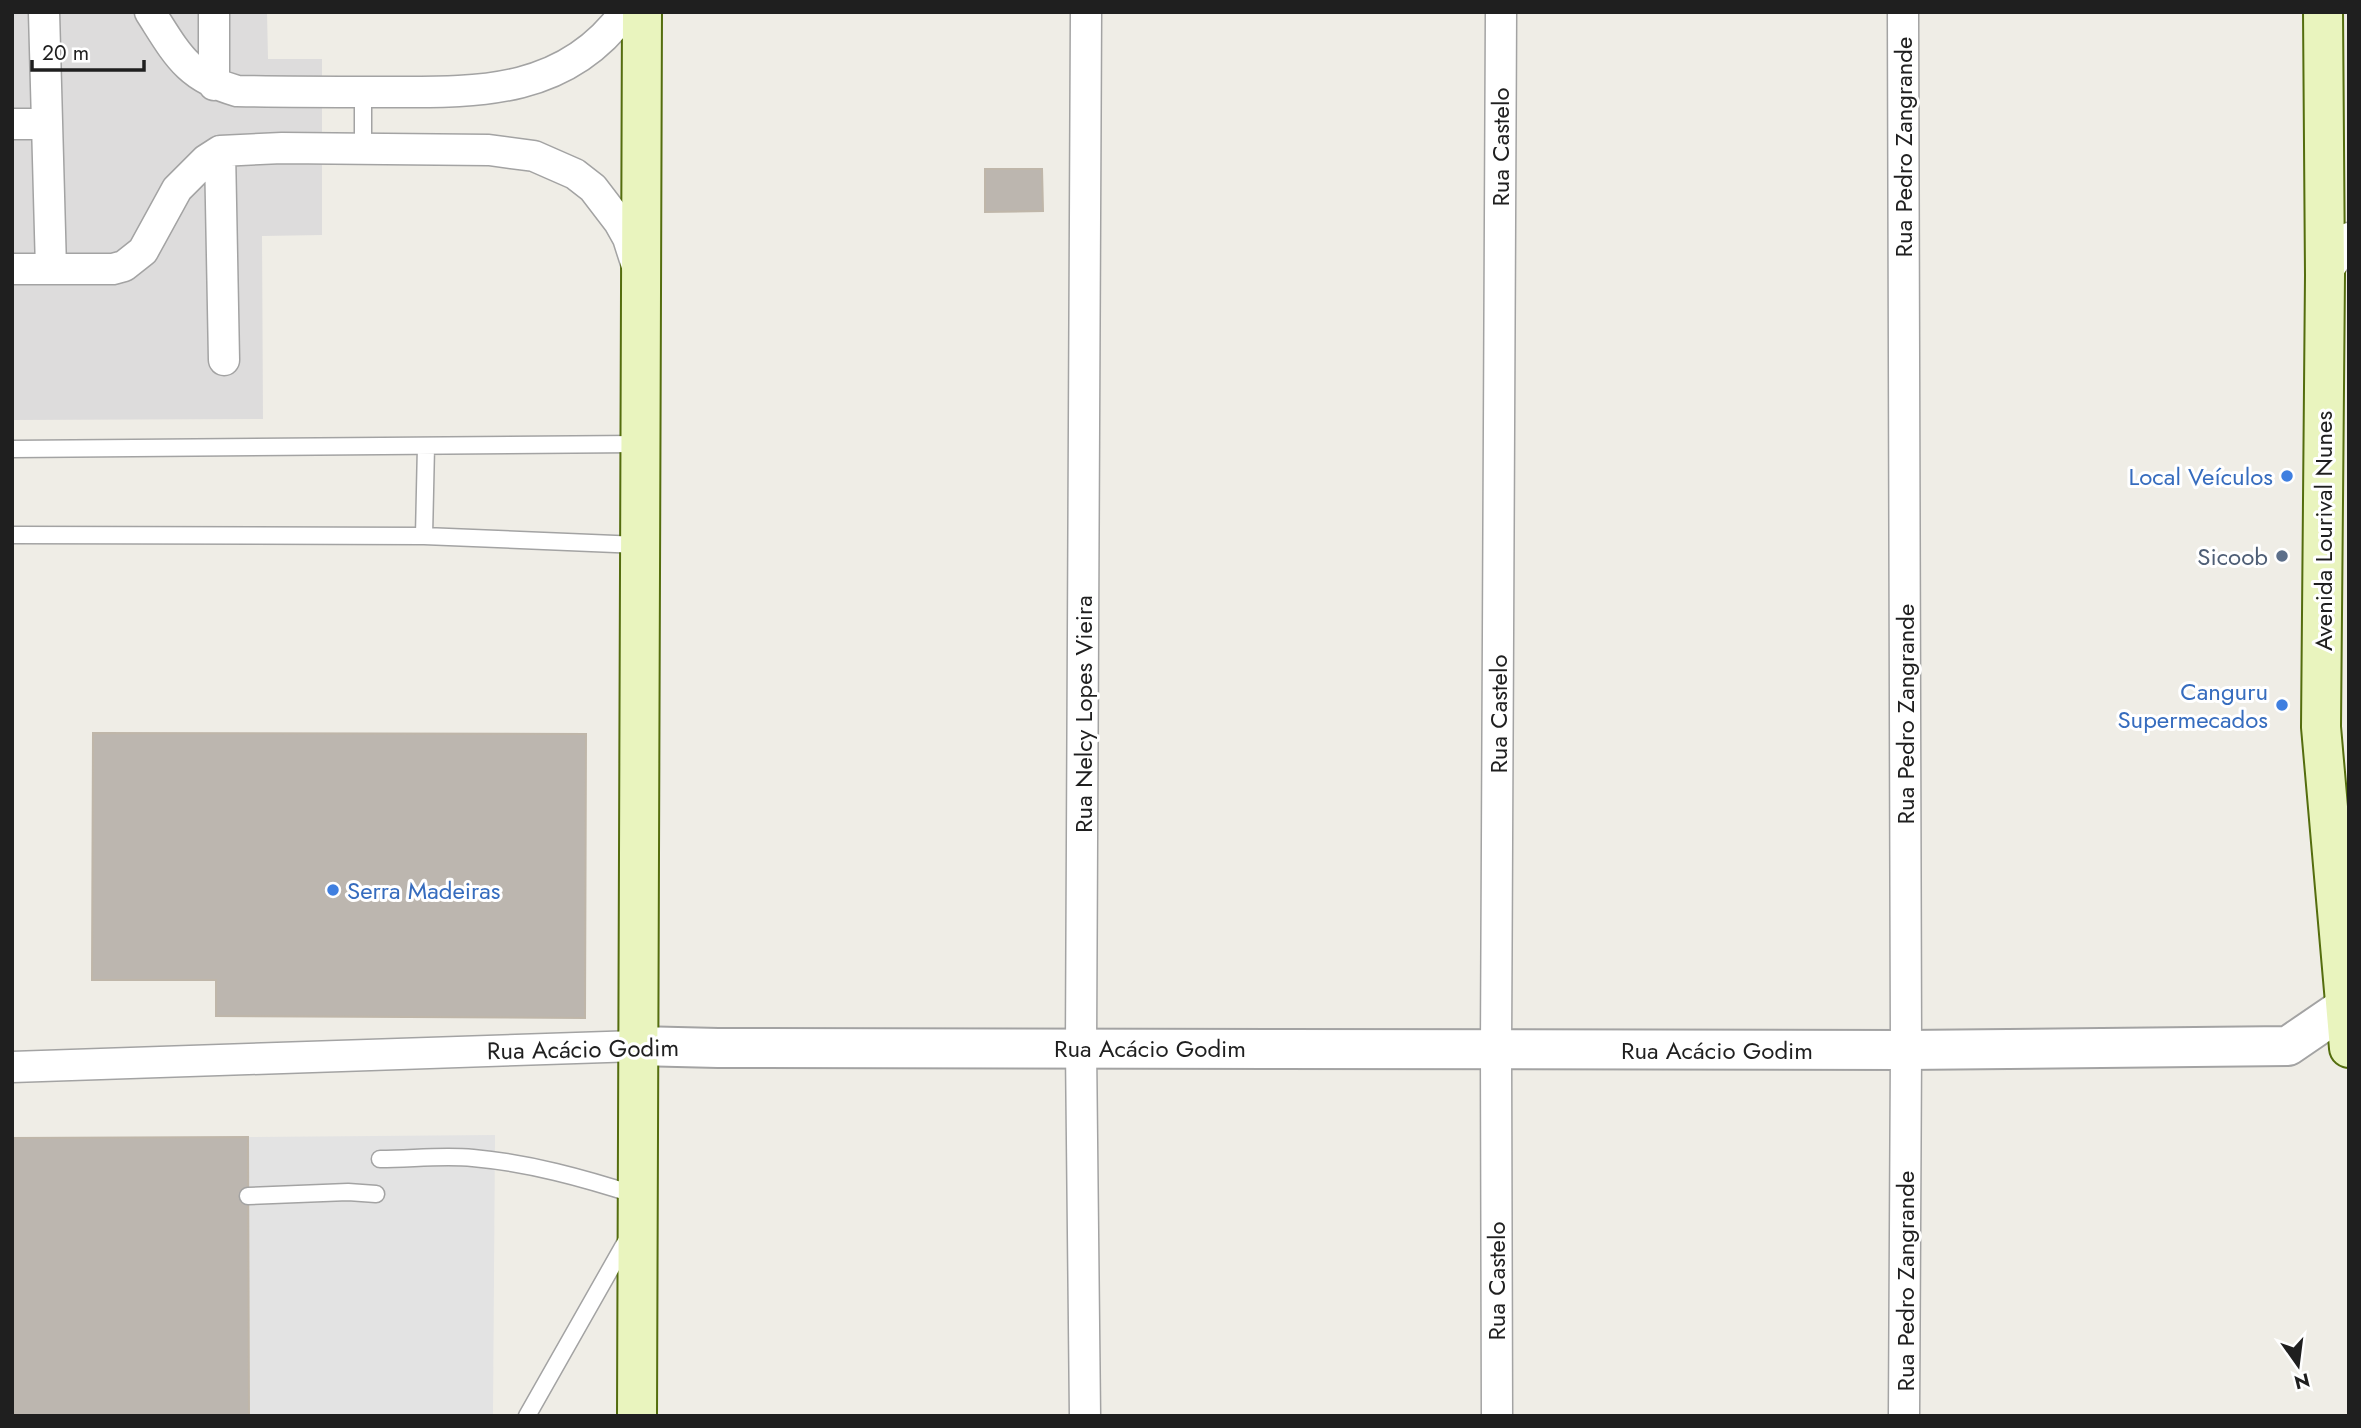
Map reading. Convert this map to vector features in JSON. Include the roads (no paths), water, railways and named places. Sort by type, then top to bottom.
[{"type":"main road","points":[[637,1416],[642,12]]},
{"type":"main road","name":"Avenida Lourival Nunes","points":[[2323,12],[2325,275],[2321,727],[2349,1048]]},
{"type":"main road","points":[[2321,727],[2349,809]]},
{"type":"street","points":[[44,12],[51,269]]},
{"type":"street","points":[[150,12],[176,53],[195,73],[214,85],[237,91],[363,92],[457,92],[519,84],[563,67],[583,54],[601,39],[625,12]]},
{"type":"street","points":[[214,12],[214,85]]},
{"type":"street","name":"Rua Nelcy Lopes Vieira","points":[[1085,1416],[1081,1048],[1086,12]]},
{"type":"street","name":"Rua Castelo","points":[[1497,1416],[1501,12]]},
{"type":"street","name":"Rua Pedro Zangrande","points":[[1903,12],[1906,1050],[1904,1416]]},
{"type":"street","points":[[12,124],[46,124]]},
{"type":"street","points":[[12,269],[113,269],[134,261],[143,251],[177,189],[198,167],[220,151],[263,148],[363,149],[513,153],[534,156],[575,174],[593,188],[619,222],[628,238],[640,280]]},
{"type":"street","points":[[220,151],[224,360]]},
{"type":"street","points":[[2325,275],[2349,238]]},
{"type":"street","name":"Rua Acácio Godim","points":[[12,1067],[637,1046],[1906,1050],[2288,1046],[2347,1003]]},
{"type":"lane","points":[[363,92],[363,149]]},
{"type":"lane","points":[[12,449],[639,444]]},
{"type":"lane","points":[[424,536],[426,446]]},
{"type":"lane","points":[[12,535],[424,536],[639,545]]},
{"type":"lane","points":[[380,1159],[471,1158],[534,1166],[568,1174],[637,1210],[527,1416]]},
{"type":"lane","points":[[248,1196],[348,1192],[376,1194]]},
{"type":"place","name":"Local Veículos","points":[[2287,476]]},
{"type":"place","name":"Sicoob","points":[[2282,556]]},
{"type":"place","name":"Canguru Supermecados","points":[[2282,705]]},
{"type":"place","name":"Serra Madeiras","points":[[333,890]]}]
